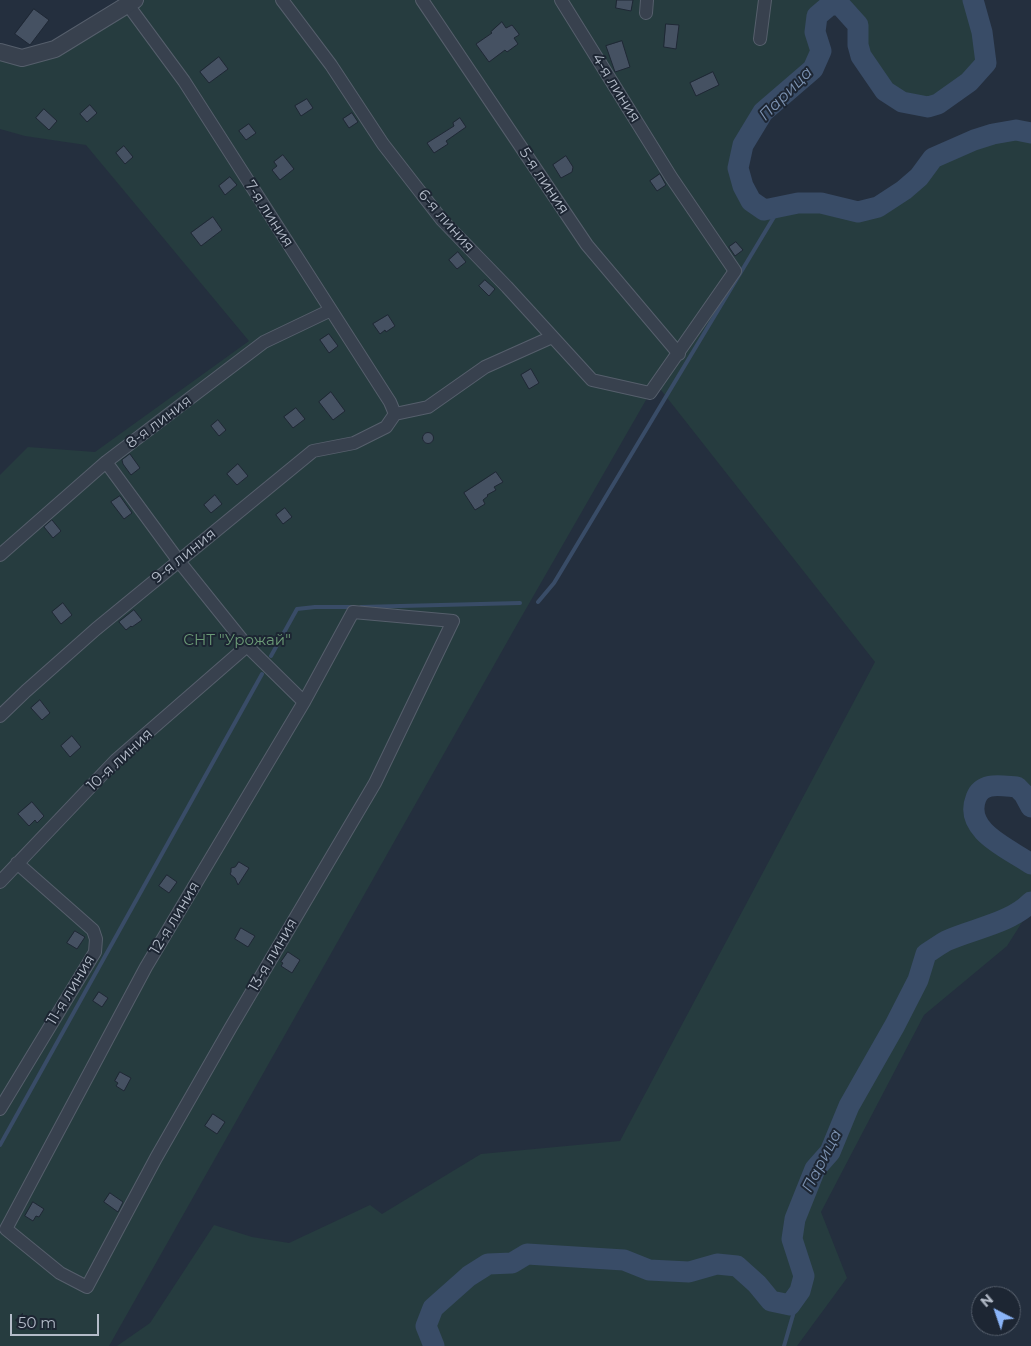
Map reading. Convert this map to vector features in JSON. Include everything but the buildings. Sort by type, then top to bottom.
[{"type":"street","name":"6-я линия","points":[[282,0],[331,65],[383,144],[442,220],[507,286],[592,380],[650,393],[678,354]]},
{"type":"street","name":"5-я линия","points":[[422,0],[587,245],[678,354]]},
{"type":"street","name":"4-я линия","points":[[561,0],[671,177],[735,271],[678,354]]},
{"type":"street","points":[[646,13],[647,0]]},
{"type":"street","points":[[760,39],[764,0]]},
{"type":"street","points":[[0,52],[22,58],[55,49],[131,2]]},
{"type":"street","name":"7-я линия","points":[[131,2],[184,81],[390,402],[395,414]]},
{"type":"street","name":"8-я линия","points":[[0,555],[106,462],[264,342],[331,310]]},
{"type":"street","points":[[395,414],[428,407],[485,367],[552,337]]},
{"type":"street","name":"9-я линия","points":[[0,716],[96,629],[313,451],[354,443],[386,428],[395,414]]},
{"type":"street","points":[[106,462],[178,560],[247,646],[304,702]]},
{"type":"street","name":"12-я линия","points":[[6,1229],[146,967],[304,702],[353,612]]},
{"type":"street","name":"13-я линия","points":[[6,1229],[60,1273],[87,1287],[156,1158],[375,783],[453,621],[353,612]]},
{"type":"street","name":"10-я линия","points":[[0,882],[116,760],[247,646]]},
{"type":"street","name":"11-я линия","points":[[0,1109],[95,952],[96,940],[93,930],[17,864]]},
{"type":"green space","name":"СНТ \"Урожай\"","points":[[135,0],[973,0],[982,32],[986,63],[969,82],[938,104],[928,107],[902,102],[885,91],[861,56],[858,45],[858,25],[840,5],[830,5],[817,16],[815,32],[821,51],[813,69],[763,112],[743,145],[738,168],[743,186],[751,201],[764,210],[798,203],[821,203],[858,212],[878,206],[904,190],[919,177],[933,158],[993,134],[1016,130],[1031,133],[1031,807],[1024,794],[1018,788],[996,785],[986,786],[979,790],[973,806],[977,824],[985,834],[1031,864],[1031,908],[1007,946],[924,1015],[821,1212],[847,1278],[797,1346],[117,1346],[150,1323],[214,1225],[252,1237],[289,1243],[370,1205],[382,1214],[481,1154],[620,1141],[875,662],[657,385],[650,393],[515,628],[109,1346],[0,1346],[0,475],[28,447],[95,452],[249,341],[86,145],[25,136],[0,129],[0,52],[22,58]]},
{"type":"waterway","name":"Парица","points":[[973,0],[982,32],[986,63],[969,82],[938,104],[928,107],[902,102],[885,91],[861,56],[858,45],[858,25],[840,5],[830,5],[817,16],[815,32],[821,51],[813,69],[763,112],[743,145],[738,168],[743,186],[751,201],[764,210],[798,203],[821,203],[858,212],[878,207],[904,190],[919,177],[933,158],[993,134],[1016,130],[1031,133]]},
{"type":"waterway","points":[[538,602],[554,583],[780,207]]},
{"type":"waterway","points":[[361,607],[520,603]]},
{"type":"waterway","points":[[271,656],[297,609],[354,607]]},
{"type":"waterway","points":[[0,1145],[262,674]]},
{"type":"waterway","name":"Парица","points":[[1031,807],[1024,794],[1017,787],[993,786],[983,789],[979,793],[974,810],[976,820],[991,838],[1031,864]]},
{"type":"waterway","name":"Парица","points":[[434,1346],[426,1326],[433,1308],[469,1276],[488,1264],[512,1263],[527,1254],[624,1260],[649,1270],[689,1272],[717,1264],[737,1266],[757,1284],[771,1301],[790,1305],[800,1291],[804,1276],[792,1239],[795,1219],[815,1169],[830,1152],[849,1106],[918,980],[926,954],[946,941],[1013,915],[1031,902]]},
{"type":"waterway","points":[[784,1346],[800,1291]]}]
